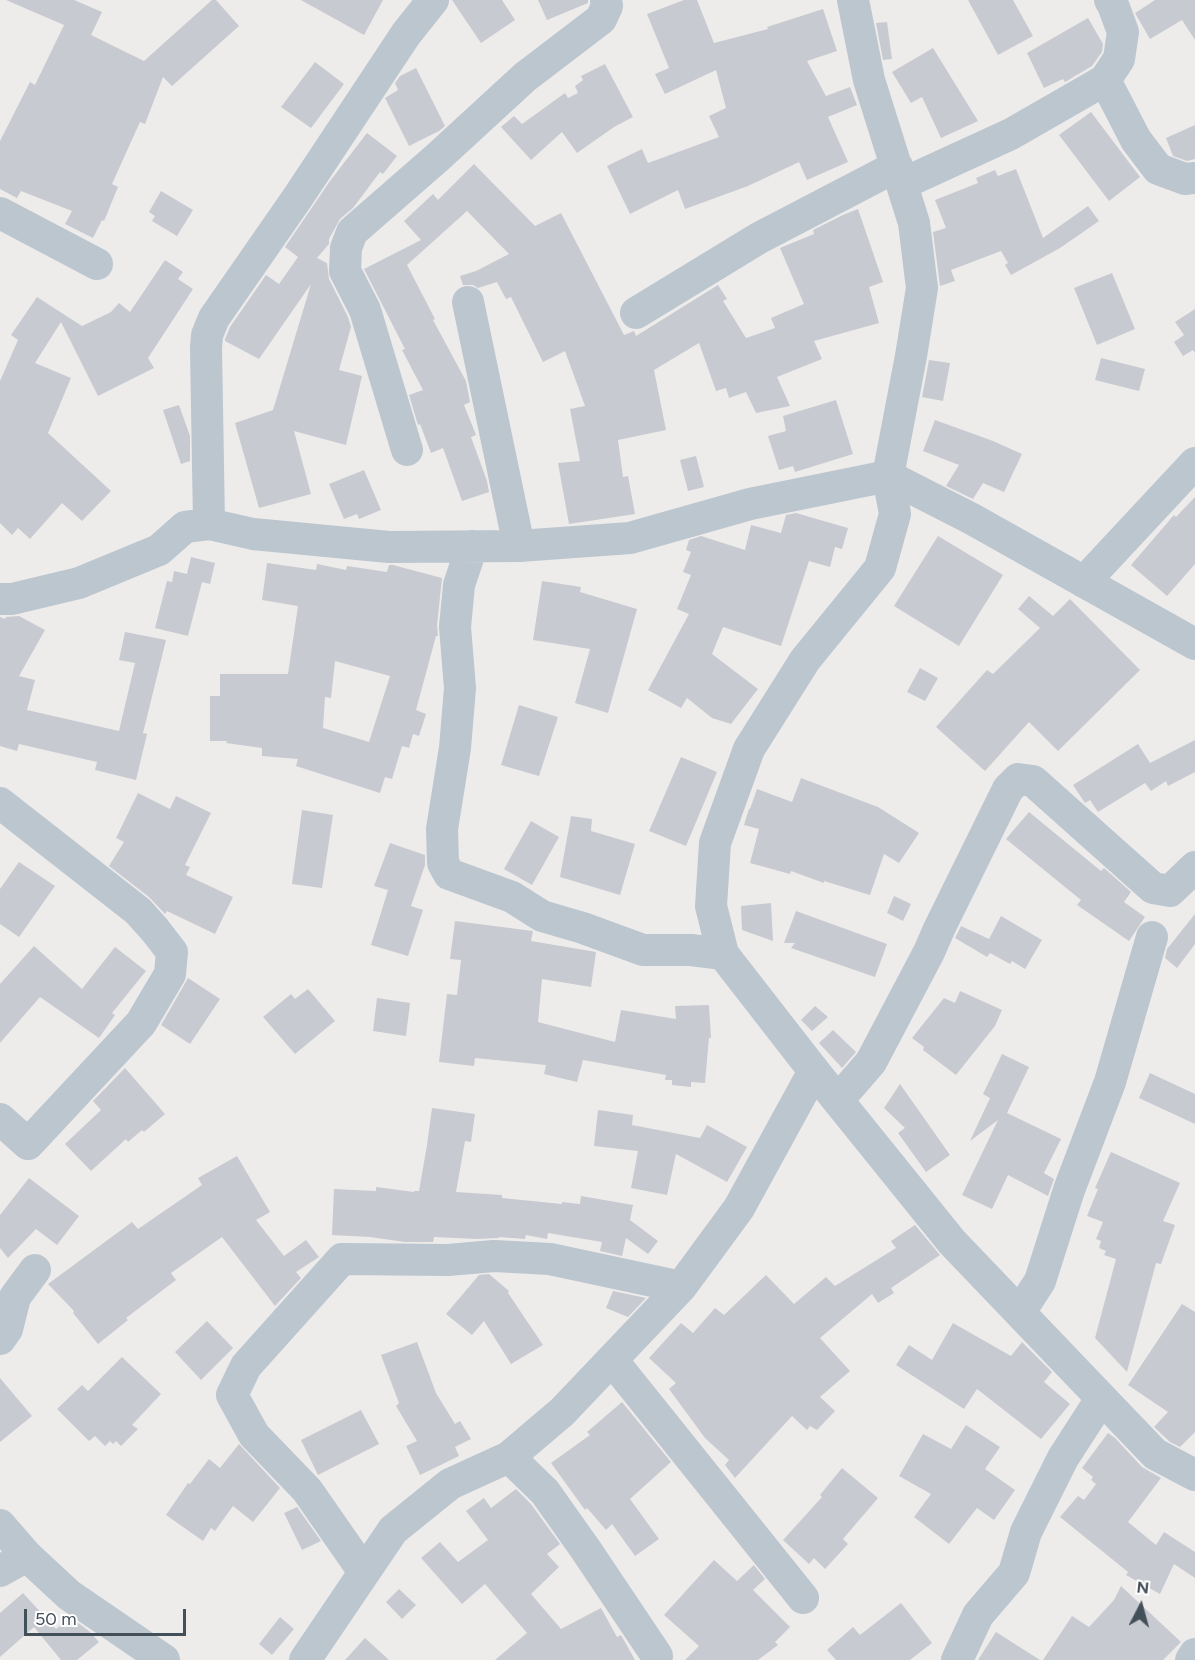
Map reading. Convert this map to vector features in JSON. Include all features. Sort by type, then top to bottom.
[{"type":"street","points":[[209,524],[206,348],[207,335],[214,318],[298,197],[406,34],[433,0]]},
{"type":"street","points":[[407,450],[365,310],[345,271],[346,248],[352,232],[525,77],[601,19],[607,6],[606,0]]},
{"type":"street","points":[[853,0],[869,80],[914,223],[922,288],[888,476],[895,514],[880,568],[805,660],[749,749],[715,843],[711,906],[723,954],[952,1242],[1155,1454],[1195,1476]]},
{"type":"street","points":[[636,313],[759,238],[899,175],[1011,134],[1105,80],[1119,59],[1123,32],[1115,2]]},
{"type":"street","points":[[1105,80],[1136,140],[1158,169],[1185,179],[1195,178]]},
{"type":"street","points":[[0,213],[97,264]]},
{"type":"street","points":[[468,302],[519,546]]},
{"type":"street","points":[[1084,582],[1195,463]]},
{"type":"street","points":[[0,599],[12,599],[79,583],[159,550],[185,527],[209,524],[253,534],[389,547],[519,546],[630,538],[750,504],[888,476],[972,519],[1195,644]]},
{"type":"street","points":[[472,546],[459,585],[455,627],[459,688],[455,748],[442,830],[443,863],[449,874],[512,897],[542,916],[643,950],[691,950],[723,954]]},
{"type":"street","points":[[838,1100],[871,1062],[929,952],[1008,789],[1018,779],[1033,781],[1153,888],[1170,891],[1195,867]]},
{"type":"street","points":[[0,803],[138,912],[172,952],[170,974],[141,1023],[28,1144],[0,1119]]},
{"type":"street","points":[[1020,1312],[1040,1281],[1069,1190],[1110,1082],[1152,937]]},
{"type":"street","points":[[305,1660],[393,1530],[450,1484],[509,1457],[562,1412],[681,1287],[739,1208],[814,1071]]},
{"type":"street","points":[[364,1572],[307,1490],[254,1435],[232,1395],[246,1366],[342,1259],[448,1260],[494,1256],[550,1259],[681,1287]]},
{"type":"street","points":[[0,1339],[7,1329],[15,1297],[35,1270]]},
{"type":"street","points":[[612,1360],[803,1598]]},
{"type":"street","points":[[957,1660],[978,1615],[1014,1573],[1026,1532],[1063,1458],[1101,1399]]},
{"type":"street","points":[[509,1457],[545,1492],[657,1656]]},
{"type":"street","points":[[0,1525],[27,1556],[69,1595],[164,1660]]},
{"type":"street","points":[[0,1571],[27,1556]]},
{"type":"street","points":[[1191,1660],[1195,1654]]},
{"type":"building","points":[[6,0],[74,0],[102,12],[91,35],[144,61],[212,0],[216,0],[239,26],[172,86],[163,77],[145,124],[140,122],[112,184],[118,187],[104,221],[102,220],[93,238],[65,224],[72,211],[21,191],[17,198],[0,189],[0,141],[30,82],[35,85],[64,25]]},
{"type":"building","points":[[301,0],[383,0],[364,35]]},
{"type":"building","points":[[452,0],[502,0],[515,20],[481,43]]},
{"type":"building","points":[[538,0],[588,0],[588,3],[547,20]]},
{"type":"building","points":[[684,0],[697,0],[714,43],[768,29],[767,27],[823,9],[837,51],[807,61],[826,96],[850,87],[857,105],[828,117],[848,162],[807,180],[799,162],[748,186],[685,209],[678,190],[630,214],[607,166],[642,149],[648,163],[719,137],[709,116],[726,108],[716,70],[665,94],[655,74],[669,68],[647,14]]},
{"type":"building","points":[[968,0],[1013,0],[1033,36],[998,55]]},
{"type":"building","points":[[1155,0],[1195,0],[1195,40],[1182,20],[1150,39],[1135,13]]},
{"type":"building","points":[[1088,18],[1103,44],[1102,52],[1092,66],[1065,82],[1063,79],[1044,88],[1027,53]]},
{"type":"building","points":[[887,22],[892,59],[883,60],[876,23]]},
{"type":"building","points":[[933,48],[978,121],[941,138],[922,97],[911,103],[892,72]]},
{"type":"building","points":[[315,62],[344,84],[311,128],[281,107]]},
{"type":"building","points":[[605,64],[633,117],[614,127],[577,153],[562,132],[531,160],[501,127],[514,116],[522,124],[565,93],[568,98],[578,93],[575,86],[583,80],[581,76]]},
{"type":"building","points":[[416,68],[445,126],[409,146],[385,98],[398,90],[395,83],[400,76]]},
{"type":"building","points":[[1091,112],[1140,177],[1109,201],[1059,135]]},
{"type":"building","points":[[1195,125],[1195,159],[1187,161],[1173,156],[1166,138]]},
{"type":"building","points":[[367,133],[397,156],[383,174],[380,172],[353,208],[340,219],[329,239],[329,244],[317,258],[327,263],[329,279],[351,327],[339,370],[362,376],[346,445],[294,431],[311,494],[259,508],[235,423],[273,410],[311,284],[259,359],[225,339],[230,327],[266,275],[279,284],[298,257],[285,247],[330,181]]},
{"type":"building","points":[[474,164],[535,226],[561,213],[624,335],[634,331],[636,336],[718,285],[727,299],[723,301],[746,338],[775,328],[771,318],[804,304],[780,248],[814,234],[813,230],[858,209],[883,282],[869,287],[879,323],[814,341],[822,359],[777,377],[790,406],[756,413],[746,392],[729,398],[726,388],[716,391],[699,343],[654,370],[666,430],[618,440],[623,477],[628,476],[635,514],[569,524],[558,463],[580,461],[570,409],[585,406],[565,351],[543,362],[511,297],[506,299],[497,282],[478,288],[473,285],[463,285],[460,276],[476,271],[509,254],[467,211],[407,265],[466,381],[470,402],[464,405],[476,435],[471,437],[489,492],[462,501],[443,448],[431,453],[420,424],[418,425],[409,395],[423,390],[364,269],[421,240],[404,221],[433,194],[438,200]]},
{"type":"building","points":[[1016,169],[1043,238],[1088,206],[1099,221],[1060,248],[1011,275],[1005,265],[1008,263],[1001,251],[951,270],[955,281],[940,286],[933,232],[946,228],[935,200],[978,183],[976,178],[995,170],[998,176]]},
{"type":"building","points":[[161,191],[193,210],[177,236],[152,221],[155,216],[149,212]]},
{"type":"building","points":[[165,260],[183,272],[178,279],[193,289],[148,358],[154,368],[98,396],[61,322],[35,363],[71,378],[48,433],[111,491],[82,521],[62,503],[30,539],[18,528],[12,535],[0,523],[0,381],[18,340],[11,335],[37,297],[82,326],[111,312],[119,303],[130,312]]},
{"type":"building","points":[[1112,273],[1135,329],[1097,345],[1074,288]]},
{"type":"building","points":[[1195,309],[1195,353],[1193,350],[1183,356],[1174,342],[1184,335],[1175,322]]},
{"type":"building","points":[[1101,358],[1145,369],[1139,391],[1095,380]]},
{"type":"building","points":[[929,360],[950,363],[943,401],[922,397]]},
{"type":"building","points":[[836,400],[853,454],[795,472],[793,466],[779,470],[768,436],[786,431],[783,416]]},
{"type":"building","points":[[179,405],[190,436],[190,461],[181,464],[163,410]]},
{"type":"building","points":[[935,420],[1022,454],[1004,492],[983,483],[973,499],[946,486],[959,465],[923,451]]},
{"type":"building","points":[[696,456],[704,487],[688,491],[680,460]]},
{"type":"building","points":[[364,470],[381,510],[359,519],[357,514],[344,519],[329,484]]},
{"type":"building","points":[[1195,497],[1195,564],[1167,596],[1131,565],[1174,515],[1176,517]]},
{"type":"building","points":[[796,513],[848,528],[842,549],[835,547],[830,567],[809,561],[781,646],[723,627],[712,654],[758,689],[731,724],[712,718],[687,698],[681,708],[648,690],[689,614],[677,609],[691,575],[683,572],[691,552],[686,550],[689,540],[701,536],[745,550],[751,525],[781,533],[786,515]]},
{"type":"building","points":[[938,536],[1003,575],[959,646],[894,606]]},
{"type":"building","points":[[191,557],[215,563],[210,584],[202,582],[188,636],[155,628],[167,581],[172,582],[174,571],[187,574]]},
{"type":"building","points":[[267,563],[316,570],[317,564],[346,570],[347,566],[387,572],[389,565],[393,565],[442,578],[438,636],[436,636],[416,710],[426,714],[419,736],[413,734],[409,748],[402,746],[392,779],[385,777],[380,793],[296,766],[298,759],[262,756],[262,748],[226,743],[227,741],[210,741],[210,696],[220,696],[220,674],[288,674],[298,606],[262,600]],"holes":[[[335,661],[390,676],[369,742],[323,728],[325,697],[331,698]]]},
{"type":"building","points":[[542,581],[581,587],[580,592],[637,609],[608,713],[575,703],[590,649],[533,640]]},
{"type":"building","points":[[1029,596],[1053,616],[1070,599],[1140,670],[1058,751],[1029,722],[985,771],[936,727],[987,670],[993,674],[1040,628],[1018,609]]},
{"type":"building","points":[[19,616],[45,630],[19,676],[35,680],[27,710],[119,731],[135,663],[119,660],[125,632],[166,640],[143,733],[147,734],[136,780],[95,770],[97,762],[19,744],[17,751],[0,746],[0,617],[5,619]]},
{"type":"building","points":[[920,668],[938,678],[925,701],[907,692]]},
{"type":"building","points":[[519,705],[558,717],[539,776],[501,765]]},
{"type":"building","points":[[1195,740],[1195,772],[1168,786],[1166,781],[1151,791],[1145,783],[1098,812],[1090,800],[1085,803],[1073,785],[1138,744],[1150,763]]},
{"type":"building","points":[[681,757],[717,772],[686,846],[649,831]]},
{"type":"building","points":[[801,778],[878,807],[919,833],[899,863],[884,854],[870,895],[824,881],[824,883],[791,871],[790,874],[750,863],[759,829],[744,825],[757,789],[792,802]]},
{"type":"building","points":[[138,793],[170,809],[176,796],[211,813],[185,865],[190,867],[186,875],[233,897],[215,934],[167,911],[165,914],[149,897],[109,866],[124,842],[116,838]]},
{"type":"building","points":[[302,810],[333,815],[322,888],[292,884]]},
{"type":"building","points":[[1029,812],[1101,871],[1104,868],[1131,892],[1124,902],[1145,917],[1129,941],[1077,905],[1081,900],[1006,839]]},
{"type":"building","points":[[571,816],[592,819],[591,831],[635,844],[620,895],[560,877]]},
{"type":"building","points":[[531,821],[559,837],[532,885],[504,869]]},
{"type":"building","points":[[390,843],[425,855],[425,865],[411,906],[423,910],[408,956],[371,945],[388,890],[374,886]]},
{"type":"building","points":[[19,862],[55,886],[19,937],[0,924],[0,889]]},
{"type":"building","points":[[894,896],[911,904],[903,921],[887,913]]},
{"type":"building","points":[[771,903],[773,941],[742,930],[741,906]]},
{"type":"building","points":[[796,911],[887,944],[875,977],[791,948],[795,943],[784,943]]},
{"type":"building","points":[[1195,914],[1195,944],[1177,968],[1165,958],[1167,949]]},
{"type":"building","points":[[1001,916],[1042,940],[1025,969],[1012,961],[1010,964],[990,953],[987,957],[955,938],[961,926],[989,939]]},
{"type":"building","points":[[455,921],[533,931],[531,941],[596,952],[591,987],[542,979],[538,1022],[615,1042],[621,1010],[676,1019],[675,1006],[709,1005],[711,1038],[709,1038],[705,1083],[691,1082],[691,1087],[672,1085],[672,1080],[665,1080],[666,1075],[583,1060],[577,1082],[544,1074],[546,1065],[475,1058],[474,1066],[439,1062],[447,994],[457,995],[461,960],[450,959]]},
{"type":"building","points":[[34,946],[82,989],[115,947],[146,971],[112,1013],[115,1015],[99,1038],[40,997],[0,1043],[0,984]]},
{"type":"building","points":[[188,978],[220,999],[190,1044],[161,1025]]},
{"type":"building","points":[[308,989],[335,1021],[295,1054],[263,1017],[291,994],[295,999]]},
{"type":"building","points":[[960,991],[1002,1010],[995,1026],[956,1075],[923,1050],[924,1047],[912,1038],[944,998],[955,1003]]},
{"type":"building","points":[[377,998],[410,1003],[406,1036],[373,1031]]},
{"type":"building","points":[[815,1006],[828,1017],[812,1031],[801,1020]]},
{"type":"building","points":[[833,1030],[856,1052],[842,1068],[819,1043]]},
{"type":"building","points":[[1002,1054],[1029,1067],[1007,1113],[1061,1139],[1044,1173],[1054,1179],[1048,1196],[1008,1175],[992,1209],[962,1195],[998,1120],[970,1141],[990,1098],[983,1094]]},
{"type":"building","points":[[125,1068],[165,1114],[144,1132],[142,1130],[128,1142],[126,1139],[91,1171],[65,1144],[101,1110],[93,1101]]},
{"type":"building","points":[[1150,1073],[1195,1094],[1195,1124],[1139,1098]]},
{"type":"building","points":[[900,1084],[950,1155],[926,1172],[898,1133],[905,1128],[884,1108]]},
{"type":"building","points":[[432,1108],[475,1114],[471,1142],[465,1141],[456,1192],[502,1195],[502,1198],[562,1204],[562,1202],[580,1204],[581,1196],[633,1205],[630,1220],[658,1241],[648,1254],[626,1238],[622,1256],[600,1251],[602,1242],[548,1233],[547,1239],[526,1235],[525,1239],[434,1237],[433,1242],[405,1242],[332,1235],[334,1189],[376,1191],[376,1187],[419,1191]]},
{"type":"building","points":[[598,1110],[633,1115],[632,1125],[700,1138],[707,1125],[747,1147],[727,1182],[676,1154],[667,1195],[631,1188],[638,1151],[594,1146]]},
{"type":"building","points":[[1111,1152],[1180,1183],[1163,1221],[1175,1225],[1161,1264],[1156,1263],[1127,1372],[1095,1338],[1116,1259],[1104,1255],[1106,1251],[1099,1248],[1101,1241],[1096,1239],[1103,1222],[1087,1216],[1098,1189],[1095,1188]]},
{"type":"building","points":[[237,1156],[270,1212],[256,1220],[284,1256],[306,1240],[319,1257],[296,1272],[301,1278],[275,1306],[222,1237],[171,1273],[176,1280],[126,1318],[128,1320],[98,1344],[73,1313],[74,1311],[48,1284],[132,1222],[138,1229],[202,1185],[198,1178]]},
{"type":"building","points":[[29,1178],[79,1216],[57,1245],[36,1229],[8,1258],[0,1248],[0,1215]]},
{"type":"building","points":[[915,1225],[940,1255],[891,1288],[894,1293],[878,1303],[872,1294],[820,1338],[850,1371],[820,1397],[835,1411],[817,1430],[810,1426],[807,1430],[792,1416],[735,1478],[725,1465],[729,1460],[705,1438],[669,1389],[676,1383],[649,1358],[681,1323],[693,1333],[715,1308],[724,1315],[766,1275],[794,1304],[826,1277],[835,1286],[896,1248],[891,1241]]},
{"type":"building","points":[[489,1274],[509,1291],[508,1293],[543,1345],[511,1364],[484,1321],[472,1335],[446,1314],[479,1275]]},
{"type":"building","points":[[613,1291],[646,1298],[628,1317],[606,1308]]},
{"type":"building","points":[[1182,1304],[1195,1312],[1195,1432],[1180,1447],[1170,1442],[1154,1427],[1168,1412],[1128,1385]]},
{"type":"building","points":[[207,1321],[233,1348],[201,1380],[175,1352]]},
{"type":"building","points":[[953,1323],[1011,1356],[1022,1342],[1052,1372],[1044,1382],[1070,1404],[1041,1439],[977,1389],[964,1409],[896,1365],[909,1345],[932,1360]]},
{"type":"building","points":[[417,1342],[436,1393],[455,1424],[460,1421],[471,1439],[455,1447],[459,1456],[420,1475],[406,1446],[417,1441],[396,1406],[399,1403],[381,1355]]},
{"type":"building","points":[[122,1357],[161,1394],[132,1425],[138,1429],[121,1446],[116,1441],[113,1444],[110,1441],[105,1446],[95,1436],[89,1441],[57,1409],[82,1385],[88,1391]]},
{"type":"building","points":[[0,1378],[32,1416],[0,1442]]},
{"type":"building","points":[[622,1402],[671,1462],[630,1499],[659,1539],[635,1556],[612,1524],[606,1530],[587,1508],[585,1510],[551,1463],[590,1435],[587,1432]]},
{"type":"building","points":[[361,1410],[379,1444],[318,1475],[301,1440]]},
{"type":"building","points":[[966,1425],[1000,1447],[985,1469],[1015,1490],[994,1520],[977,1508],[949,1544],[914,1517],[931,1494],[899,1476],[923,1434],[951,1449]]},
{"type":"building","points":[[1108,1433],[1142,1467],[1161,1478],[1128,1522],[1156,1545],[1164,1532],[1195,1552],[1195,1578],[1174,1564],[1160,1594],[1126,1575],[1128,1572],[1060,1517],[1078,1496],[1084,1500],[1096,1484],[1091,1480],[1093,1477],[1082,1468]]},
{"type":"building","points":[[239,1444],[280,1488],[253,1522],[233,1506],[215,1531],[211,1528],[203,1541],[166,1515],[188,1483],[190,1484],[209,1459],[220,1468]]},
{"type":"building","points":[[842,1468],[878,1498],[843,1539],[848,1544],[825,1569],[814,1558],[809,1564],[783,1540],[822,1497],[820,1495]]},
{"type":"building","points":[[516,1489],[531,1504],[560,1544],[547,1554],[559,1567],[531,1594],[561,1629],[601,1608],[617,1637],[621,1635],[635,1660],[495,1660],[527,1633],[485,1584],[462,1604],[421,1558],[440,1542],[458,1562],[488,1540],[466,1511],[484,1498],[491,1508]]},
{"type":"building","points":[[297,1507],[321,1541],[302,1550],[284,1513]]},
{"type":"building","points":[[714,1560],[737,1581],[754,1565],[765,1579],[753,1590],[790,1627],[775,1642],[778,1645],[758,1660],[685,1660],[699,1646],[664,1615]]},
{"type":"building","points":[[1121,1586],[1181,1642],[1163,1660],[1043,1660],[1072,1616],[1089,1627],[1114,1600]]},
{"type":"building","points":[[399,1589],[416,1605],[402,1619],[386,1602]]},
{"type":"building","points":[[23,1593],[56,1629],[70,1617],[89,1631],[99,1642],[77,1660],[61,1660],[34,1627],[0,1657],[0,1613]]},
{"type":"building","points":[[901,1603],[932,1643],[910,1660],[836,1660],[827,1650],[853,1627],[860,1635]]},
{"type":"building","points":[[280,1617],[294,1629],[272,1655],[259,1644]]},
{"type":"building","points":[[996,1632],[1040,1660],[978,1660]]},
{"type":"building","points":[[365,1638],[389,1660],[345,1660]]}]
